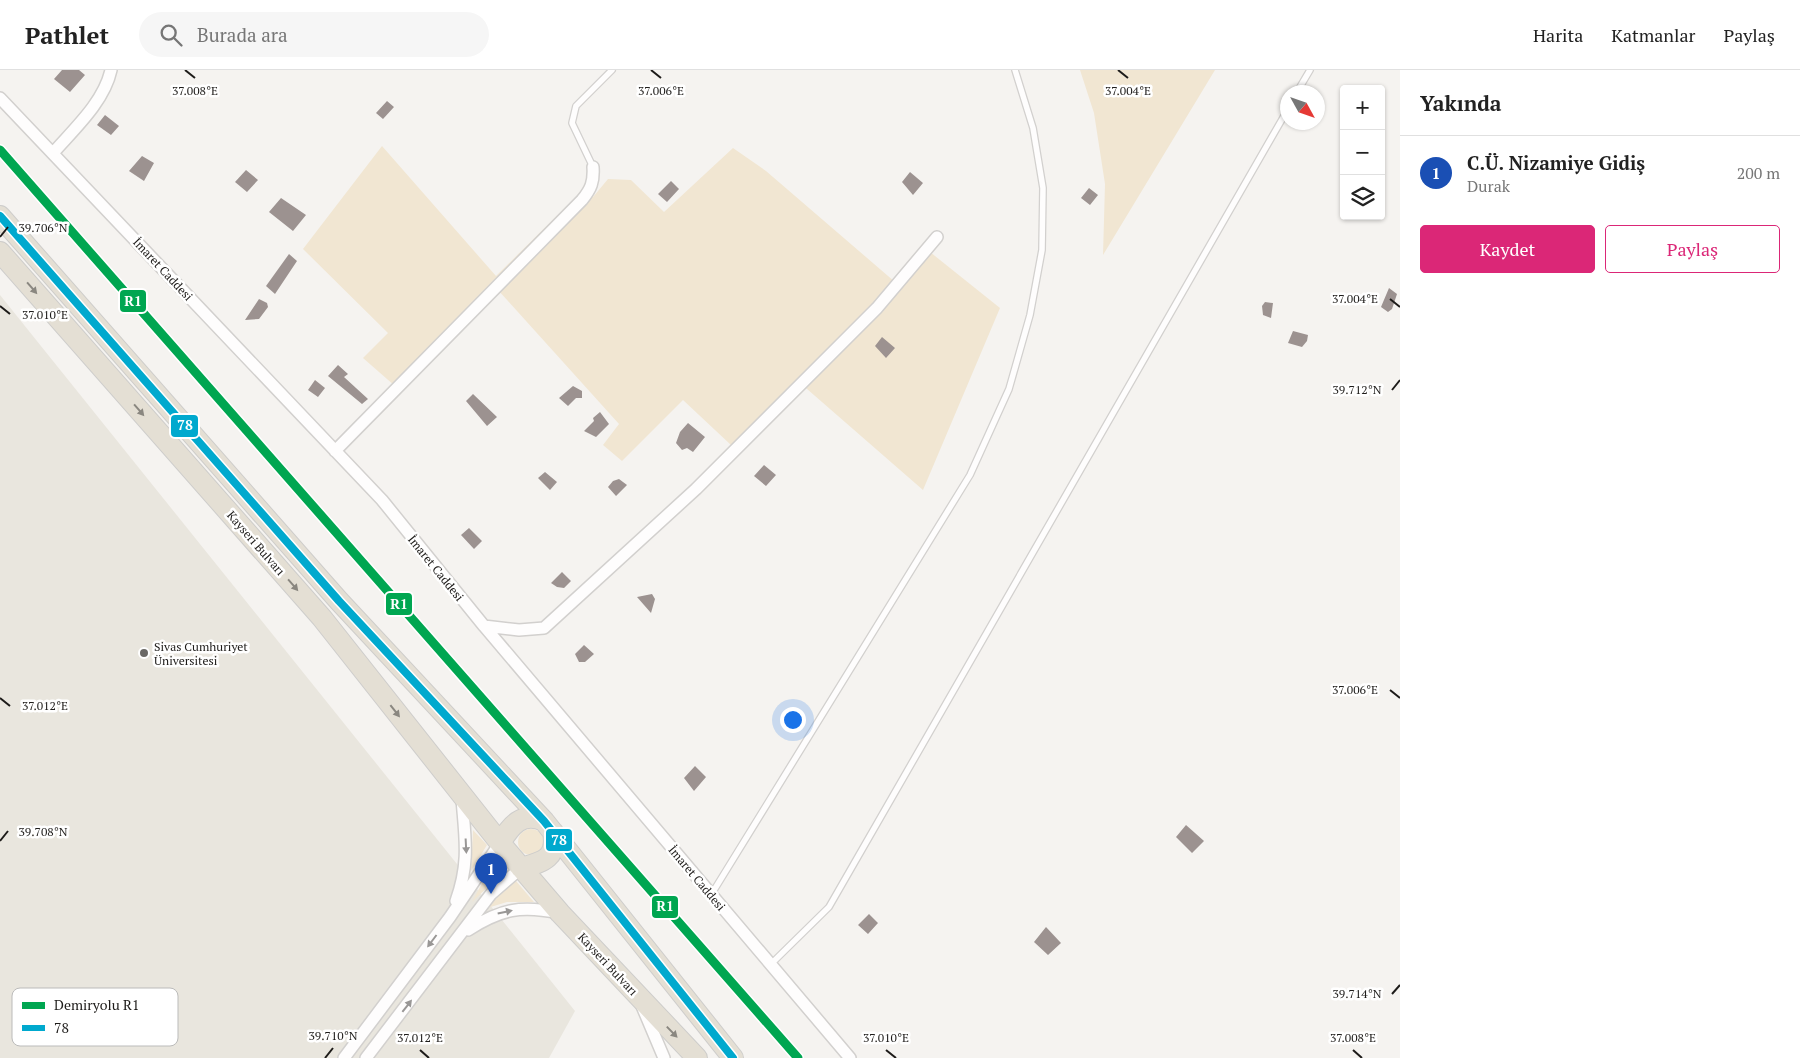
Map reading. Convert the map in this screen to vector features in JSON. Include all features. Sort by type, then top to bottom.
[{"type":"highway","name":"Kayseri Bulvarı","points":[[0,216],[338,600],[548,827],[733,1058]]},
{"type":"highway","name":"Kayseri Bulvarı","points":[[0,252],[322,618],[500,844]]},
{"type":"highway","points":[[532,817],[548,827],[554,844],[547,859],[537,864],[521,868],[500,844],[510,829],[522,818],[532,817]]},
{"type":"highway","name":"Kayseri Bulvarı","points":[[521,868],[560,913],[697,1058]]},
{"type":"street","points":[[53,153],[88,113],[108,82],[111,70]]},
{"type":"street","name":"İmaret Caddesi","points":[[0,98],[382,500],[484,626],[850,1058]]},
{"type":"street","points":[[335,451],[582,200],[590,190],[594,179],[593,167]]},
{"type":"street","points":[[484,626],[519,630],[544,628],[696,489],[877,308],[937,237]]},
{"type":"street","points":[[450,917],[466,868],[462,797]]},
{"type":"street","points":[[344,1058],[450,917],[500,844]]},
{"type":"street","points":[[366,1058],[491,894],[521,868]]},
{"type":"street","points":[[462,934],[492,916],[504,912],[538,909],[560,913]]},
{"type":"street","points":[[637,996],[664,1058]]},
{"type":"lane","points":[[593,167],[572,123],[576,106],[612,70]]},
{"type":"lane","points":[[711,895],[970,474],[1009,389],[1030,315],[1042,250],[1043,188],[1033,128],[1015,70]]},
{"type":"lane","points":[[1301,85],[1310,70]]},
{"type":"lane","points":[[771,964],[829,907],[1280,123]]},
{"type":"shaded area","points":[[1080,70],[1215,70],[1103,255],[1105,184],[1094,113]]},
{"type":"shaded area","points":[[382,146],[496,276],[585,188],[593,197],[608,179],[631,180],[664,212],[733,148],[766,171],[895,282],[930,252],[1000,308],[923,490],[799,382],[731,445],[683,400],[622,461],[603,445],[619,424],[498,290],[395,386],[363,358],[388,333],[303,249]]},
{"type":"shaded area","name":"Sivas Cumhuriyet Üniversitesi","points":[[0,295],[575,1011],[549,1058],[0,1058]]},
{"type":"shaded area","points":[[531,829],[540,833],[544,842],[540,851],[531,855],[522,851],[518,842],[522,833]]},
{"type":"shaded area","points":[[473,830],[487,845],[471,871]]},
{"type":"shaded area","points":[[496,857],[507,869],[472,902]]},
{"type":"shaded area","points":[[516,881],[534,902],[507,902],[484,909]]},
{"type":"building","points":[[62,70],[79,70],[85,75],[70,92],[54,79]]},
{"type":"building","points":[[387,101],[394,107],[383,119],[376,113]]},
{"type":"building","points":[[105,115],[119,126],[111,135],[97,125]]},
{"type":"building","points":[[142,156],[154,163],[144,181],[129,171]]},
{"type":"building","points":[[246,170],[258,180],[247,192],[235,182]]},
{"type":"building","points":[[910,172],[923,183],[913,195],[902,182]]},
{"type":"building","points":[[671,181],[679,189],[667,202],[658,194]]},
{"type":"building","points":[[1089,188],[1098,195],[1090,205],[1081,198]]},
{"type":"building","points":[[281,198],[306,215],[293,231],[269,212]]},
{"type":"building","points":[[289,254],[297,261],[275,294],[266,286]]},
{"type":"building","points":[[1389,288],[1397,294],[1392,309],[1388,312],[1381,307]]},
{"type":"building","points":[[259,299],[267,303],[268,307],[259,319],[245,320]]},
{"type":"building","points":[[1265,302],[1273,303],[1271,318],[1263,315],[1262,306]]},
{"type":"building","points":[[1293,331],[1308,335],[1307,341],[1302,347],[1288,343]]},
{"type":"building","points":[[882,337],[895,348],[886,358],[875,346]]},
{"type":"building","points":[[338,365],[348,374],[344,377],[368,399],[362,404],[328,376]]},
{"type":"building","points":[[315,380],[325,388],[318,397],[308,390]]},
{"type":"building","points":[[573,386],[582,391],[582,398],[576,398],[568,406],[559,398]]},
{"type":"building","points":[[473,394],[497,417],[487,426],[466,401]]},
{"type":"building","points":[[600,412],[609,424],[596,437],[584,431]]},
{"type":"building","points":[[688,423],[705,437],[693,452],[687,448],[682,450],[676,443],[680,432]]},
{"type":"building","points":[[764,465],[776,475],[766,486],[754,476]]},
{"type":"building","points":[[545,472],[557,482],[550,490],[538,478]]},
{"type":"building","points":[[619,479],[627,485],[616,496],[608,487],[613,481]]},
{"type":"building","points":[[469,528],[482,541],[474,549],[461,535]]},
{"type":"building","points":[[562,572],[571,581],[564,588],[557,587],[551,583]]},
{"type":"building","points":[[652,594],[655,599],[651,613],[637,597]]},
{"type":"building","points":[[584,645],[594,654],[585,662],[579,662],[575,654]]},
{"type":"building","points":[[695,766],[706,777],[694,791],[684,778]]},
{"type":"building","points":[[1186,825],[1204,841],[1192,853],[1176,837]]},
{"type":"building","points":[[869,914],[878,923],[868,934],[858,925]]},
{"type":"building","points":[[1046,927],[1061,943],[1048,955],[1034,942]]},
{"type":"rail line","name":"R1","points":[[0,150],[798,1058]]},
{"type":"transit line","name":"78","points":[[0,216],[339,601],[544,821],[733,1058]]},
{"type":"place","name":"Sivas Cumhuriyet Üniversitesi","points":[[144,653]]},
{"type":"place","name":"C.Ü. Nizamiye Gidiş","points":[[491,894]]}]
